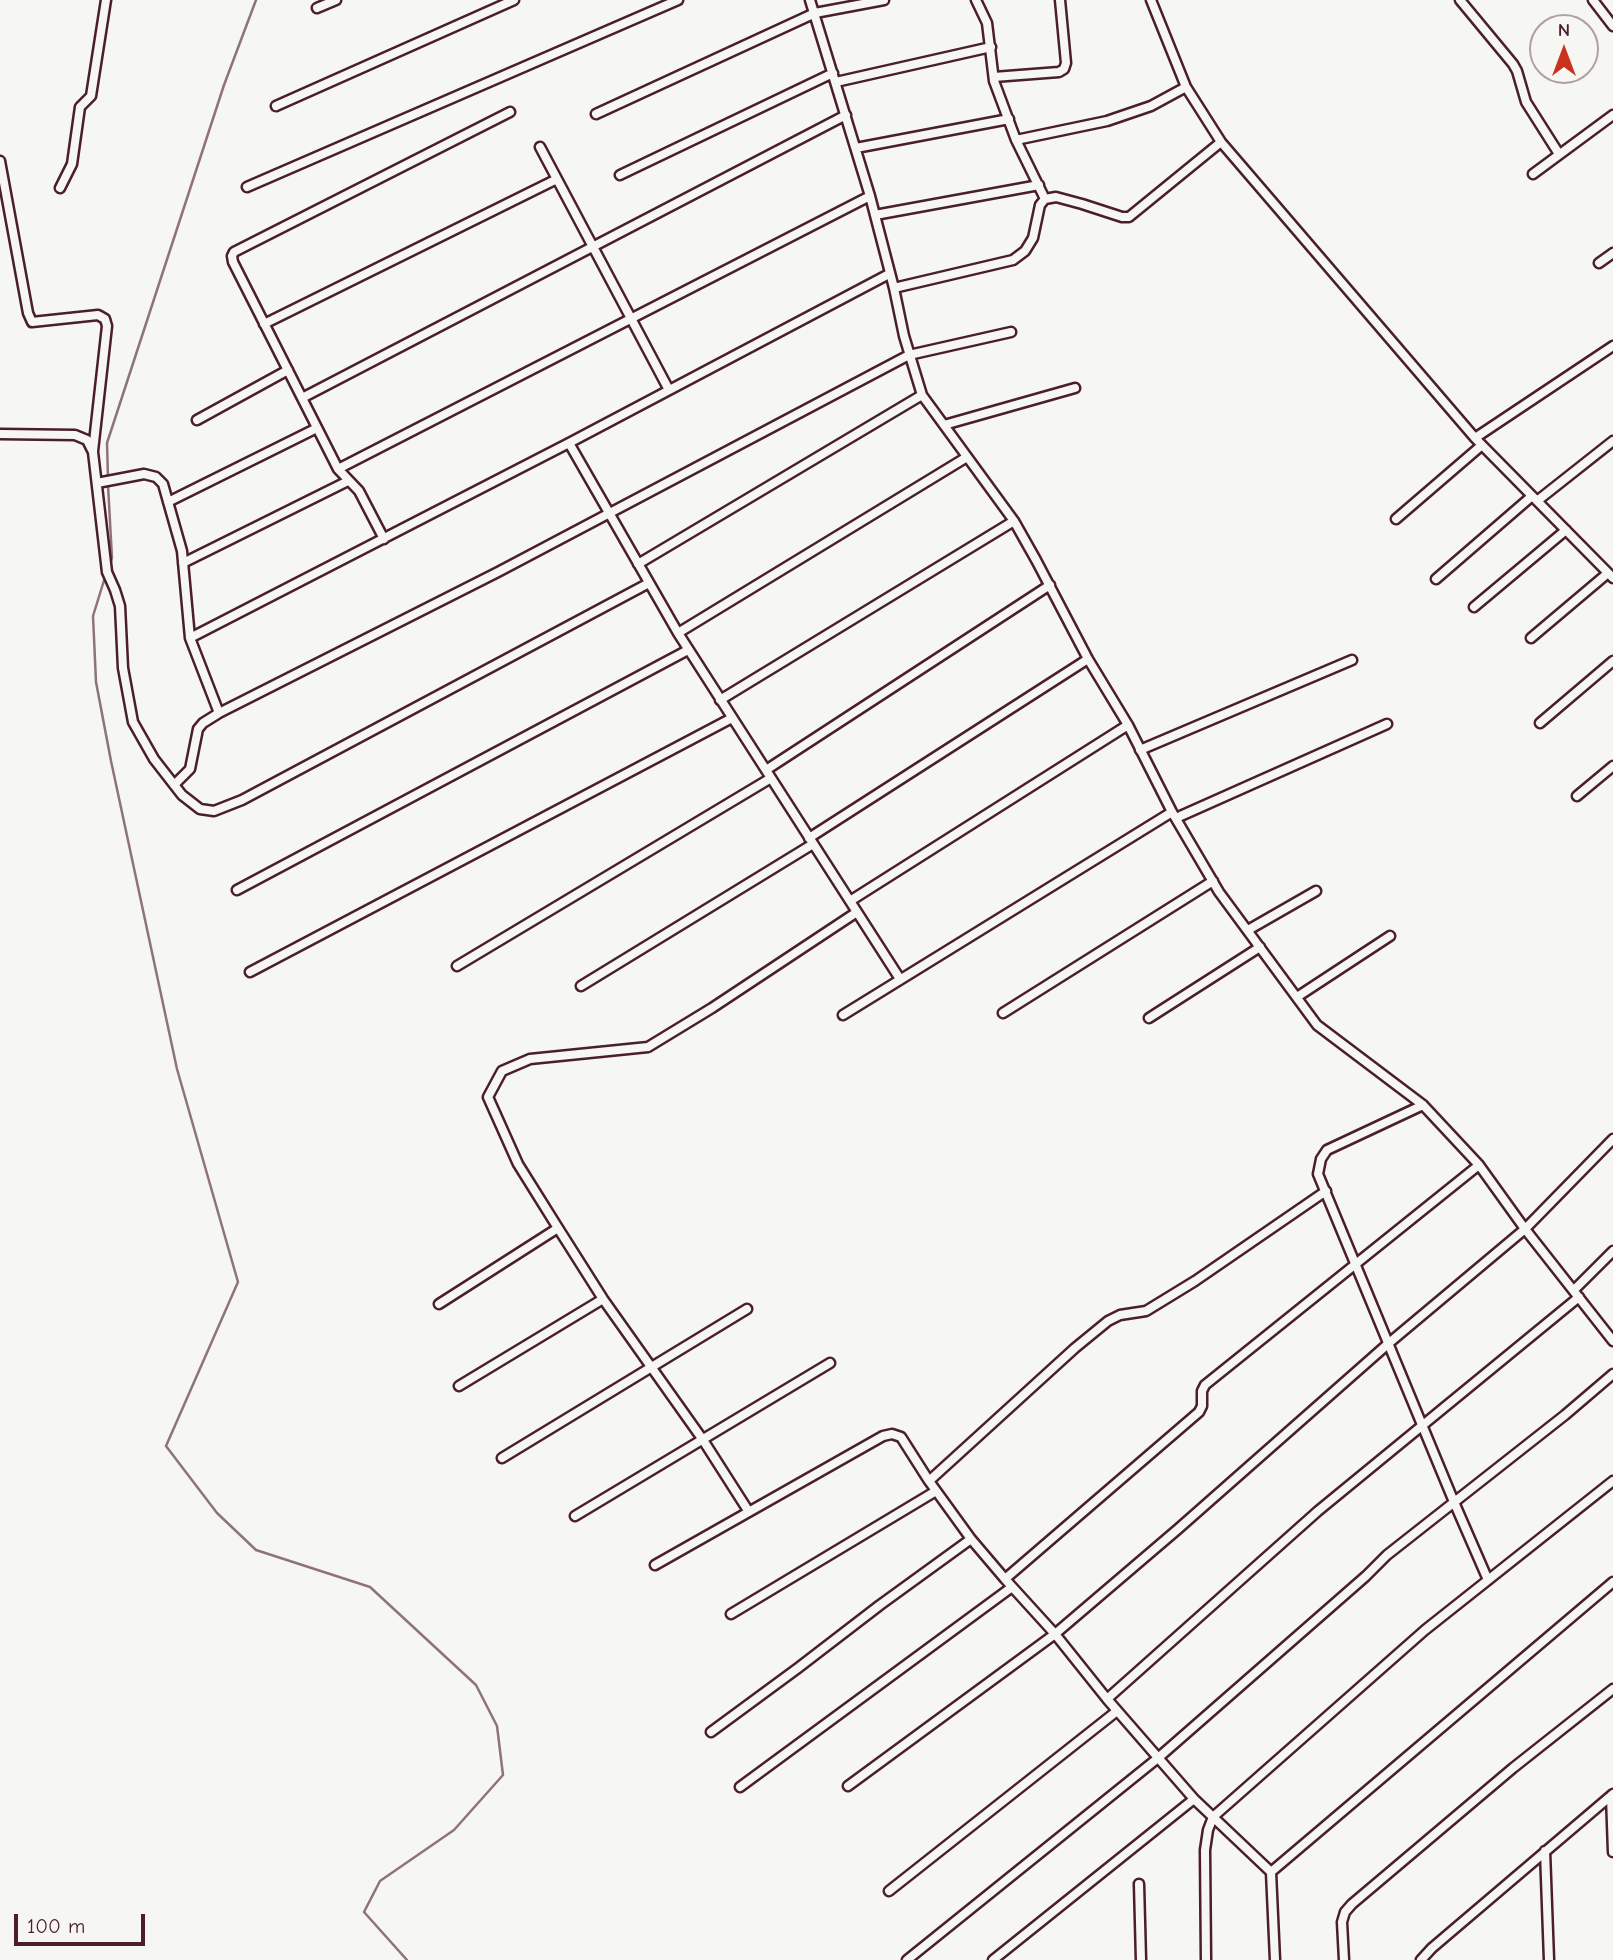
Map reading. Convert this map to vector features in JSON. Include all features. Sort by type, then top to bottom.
[{"type":"street","points":[[60,188],[72,164],[80,107],[91,96],[106,0]]},
{"type":"street","points":[[317,8],[336,0]]},
{"type":"street","points":[[276,106],[514,0]]},
{"type":"street","points":[[247,187],[678,0]]},
{"type":"street","points":[[810,0],[876,215],[909,355],[922,394],[1014,521],[1088,659],[1128,726],[1174,815],[1213,881],[1317,1025],[1423,1105],[1479,1165],[1525,1229],[1613,1341]]},
{"type":"street","points":[[596,114],[815,13],[884,0]]},
{"type":"street","points":[[976,0],[987,23],[994,77],[1016,140],[1045,199]]},
{"type":"street","points":[[994,77],[1059,72],[1064,69],[1066,63],[1060,0]]},
{"type":"street","points":[[1152,0],[1186,87],[1220,142],[1478,441],[1611,576],[1531,638]]},
{"type":"street","points":[[1460,0],[1513,64],[1527,102],[1559,154]]},
{"type":"street","points":[[1593,0],[1613,26]]},
{"type":"street","points":[[620,175],[834,78],[991,47]]},
{"type":"street","points":[[1016,140],[1107,121],[1151,106],[1186,87]]},
{"type":"street","points":[[384,539],[359,491],[338,469],[232,256],[234,251],[510,112]]},
{"type":"street","points":[[302,398],[846,115]]},
{"type":"street","points":[[1533,174],[1613,115]]},
{"type":"street","points":[[856,148],[1009,119]]},
{"type":"street","points":[[894,288],[1013,260],[1025,251],[1033,238],[1040,205],[1045,199],[1056,197],[1122,218],[1129,217],[1220,142]]},
{"type":"street","points":[[541,147],[669,390]]},
{"type":"street","points":[[0,161],[32,322],[98,315],[106,319],[93,452],[107,572],[120,606],[123,668],[133,722],[154,759],[174,785],[200,809],[214,811],[224,808],[649,583]]},
{"type":"street","points":[[264,324],[557,179]]},
{"type":"street","points":[[876,215],[1039,185]]},
{"type":"street","points":[[338,469],[870,196]]},
{"type":"street","points":[[1599,263],[1613,253]]},
{"type":"street","points":[[190,638],[889,274]]},
{"type":"street","points":[[174,785],[190,769],[198,729],[219,713],[498,572],[909,355],[1010,332]]},
{"type":"street","points":[[1395,519],[1478,441],[1613,346]]},
{"type":"street","points":[[197,419],[288,370]]},
{"type":"street","points":[[944,425],[1075,388]]},
{"type":"street","points":[[638,564],[922,394]]},
{"type":"street","points":[[168,502],[317,428]]},
{"type":"street","points":[[0,434],[75,435],[88,440],[93,452]]},
{"type":"street","points":[[1436,579],[1535,499],[1613,441]]},
{"type":"street","points":[[569,443],[688,650],[900,979]]},
{"type":"street","points":[[678,633],[967,457]]},
{"type":"street","points":[[97,484],[134,474],[156,477],[163,484],[180,540],[190,638],[219,713]]},
{"type":"street","points":[[183,563],[348,481]]},
{"type":"street","points":[[720,700],[1014,521]]},
{"type":"street","points":[[1474,607],[1566,530]]},
{"type":"street","points":[[457,966],[769,774],[1050,585]]},
{"type":"street","points":[[237,890],[688,650]]},
{"type":"street","points":[[581,986],[811,841],[1088,659]]},
{"type":"street","points":[[1140,750],[1352,660]]},
{"type":"street","points":[[1541,723],[1613,661]]},
{"type":"street","points":[[250,972],[732,718]]},
{"type":"street","points":[[843,1015],[1174,815],[1387,724]]},
{"type":"street","points":[[850,901],[1128,726]]},
{"type":"street","points":[[1577,796],[1613,766]]},
{"type":"street","points":[[1003,1013],[1213,881]]},
{"type":"street","points":[[1248,930],[1316,891]]},
{"type":"street","points":[[749,1512],[603,1299],[518,1164],[488,1097],[502,1071],[530,1059],[648,1047],[857,912]]},
{"type":"street","points":[[1297,997],[1390,936]]},
{"type":"street","points":[[1149,1018],[1260,947]]},
{"type":"street","points":[[1423,1105],[1327,1150],[1321,1160],[1318,1174],[1488,1580]]},
{"type":"street","points":[[848,1786],[1055,1634],[1389,1343],[1525,1229],[1613,1139]]},
{"type":"street","points":[[1004,1579],[1199,1412],[1205,1385],[1479,1165]]},
{"type":"street","points":[[929,1481],[1108,1321],[1120,1315],[1146,1311],[1195,1281],[1326,1191]]},
{"type":"street","points":[[439,1304],[558,1227]]},
{"type":"street","points":[[1107,1699],[1318,1511],[1423,1426],[1576,1294],[1613,1251]]},
{"type":"street","points":[[459,1386],[603,1299]]},
{"type":"street","points":[[502,1458],[747,1309]]},
{"type":"street","points":[[575,1516],[830,1363]]},
{"type":"street","points":[[907,1960],[1158,1758],[1387,1555],[1613,1374]]},
{"type":"street","points":[[655,1565],[883,1436],[892,1434],[901,1437],[936,1491],[1004,1579],[1055,1634],[1117,1711],[1194,1799],[1270,1872],[1275,1960]]},
{"type":"street","points":[[1206,1960],[1205,1850],[1213,1817],[1425,1630],[1613,1481]]},
{"type":"street","points":[[732,1614],[936,1491]]},
{"type":"street","points":[[711,1732],[971,1539]]},
{"type":"street","points":[[1270,1872],[1613,1582]]},
{"type":"street","points":[[740,1787],[1012,1587]]},
{"type":"street","points":[[1343,1960],[1342,1922],[1345,1912],[1352,1904],[1513,1768],[1613,1689]]},
{"type":"street","points":[[889,1891],[1117,1711]]},
{"type":"street","points":[[1421,1960],[1612,1795]]},
{"type":"street","points":[[1612,1795],[1613,1852]]},
{"type":"street","points":[[993,1960],[1194,1799]]},
{"type":"street","points":[[1545,1851],[1549,1960]]},
{"type":"street","points":[[1139,1884],[1141,1960]]},
{"type":"waterway","points":[[108,478],[107,443],[224,85],[256,0]]},
{"type":"waterway","points":[[108,485],[112,558],[110,565]]},
{"type":"waterway","points":[[106,574],[93,616],[96,682],[177,1069],[238,1282],[166,1446],[217,1513],[256,1550],[370,1587],[476,1685],[497,1726],[503,1775],[454,1830],[380,1881],[364,1912],[407,1960]]}]
